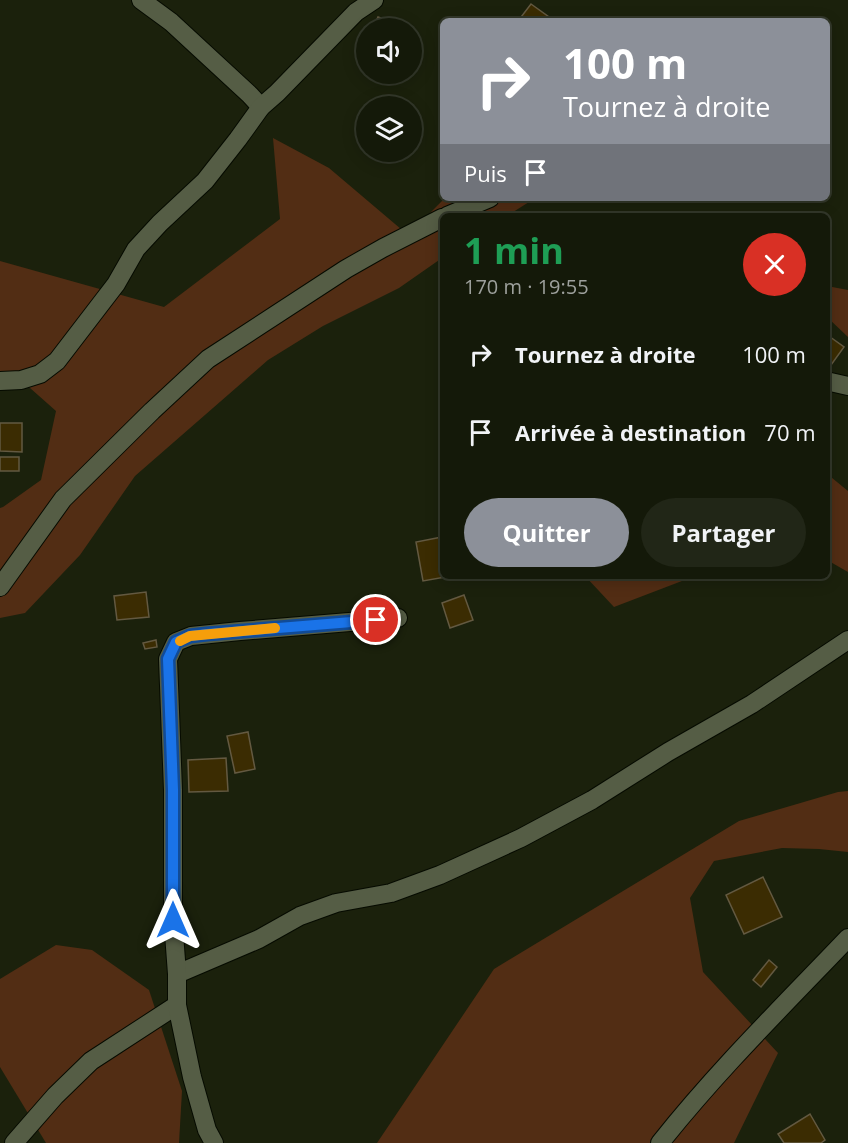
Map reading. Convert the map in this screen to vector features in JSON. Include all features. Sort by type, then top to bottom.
[{"type":"street","points":[[141,0],[171,22],[261,107]]},
{"type":"street","points":[[0,381],[21,380],[40,374],[57,361],[117,284],[136,249],[205,181],[261,107],[278,93],[356,12],[374,0]]},
{"type":"street","points":[[454,213],[483,201]]},
{"type":"street","points":[[0,587],[63,499],[208,359],[346,268],[440,219]]},
{"type":"street","points":[[830,382],[848,386]]},
{"type":"street","points":[[214,1143],[207,1130],[192,1077],[177,1005],[168,659],[176,642],[190,636],[398,618]]},
{"type":"street","points":[[177,974],[259,939],[300,916],[336,903],[391,893],[521,838],[592,800],[668,752],[752,704],[848,640]]},
{"type":"street","points":[[660,1143],[688,1107],[754,1035],[848,938]]},
{"type":"street","points":[[14,1143],[55,1096],[91,1061],[177,1005]]},
{"type":"shaded area","points":[[273,138],[329,168],[408,235],[442,201],[530,201],[512,213],[440,213],[440,259],[399,288],[323,326],[268,360],[135,476],[80,555],[25,613],[0,618],[0,508],[41,480],[56,411],[21,380],[0,391],[0,261],[164,307],[280,219]]},
{"type":"shaded area","points":[[830,287],[848,290],[848,337],[830,320]]},
{"type":"shaded area","points":[[830,476],[848,491],[848,572],[830,562]]},
{"type":"shaded area","points":[[588,579],[687,579],[614,607]]},
{"type":"shaded area","points":[[848,791],[848,852],[782,848],[714,861],[690,898],[703,972],[778,1053],[734,1143],[377,1143],[494,969],[739,821]]},
{"type":"shaded area","points":[[56,945],[92,950],[149,990],[182,1091],[179,1143],[46,1143],[0,1067],[0,979]]},
{"type":"building","points":[[531,4],[549,17],[548,18],[520,18]]},
{"type":"building","points":[[830,337],[844,347],[830,364]]},
{"type":"building","points":[[0,423],[22,423],[22,452],[0,451]]},
{"type":"building","points":[[0,457],[19,457],[19,471],[0,471]]},
{"type":"building","points":[[440,537],[440,578],[423,581],[416,542]]},
{"type":"building","points":[[146,592],[149,617],[117,620],[114,596]]},
{"type":"building","points":[[464,595],[473,620],[450,628],[442,603]]},
{"type":"building","points":[[156,640],[157,647],[145,649],[143,643]]},
{"type":"building","points":[[248,732],[255,769],[235,773],[227,736]]},
{"type":"building","points":[[226,758],[228,791],[189,792],[188,760]]},
{"type":"building","points":[[763,877],[782,917],[744,934],[726,895]]},
{"type":"building","points":[[769,960],[777,967],[761,987],[753,980]]},
{"type":"building","points":[[810,1114],[825,1140],[821,1143],[784,1143],[778,1134]]},
{"type":"slow traffic","points":[[180,641],[190,636],[275,628]]},
{"type":"route","points":[[173,920],[173,790],[168,659],[176,642],[190,636],[207,634],[376,620]]}]
